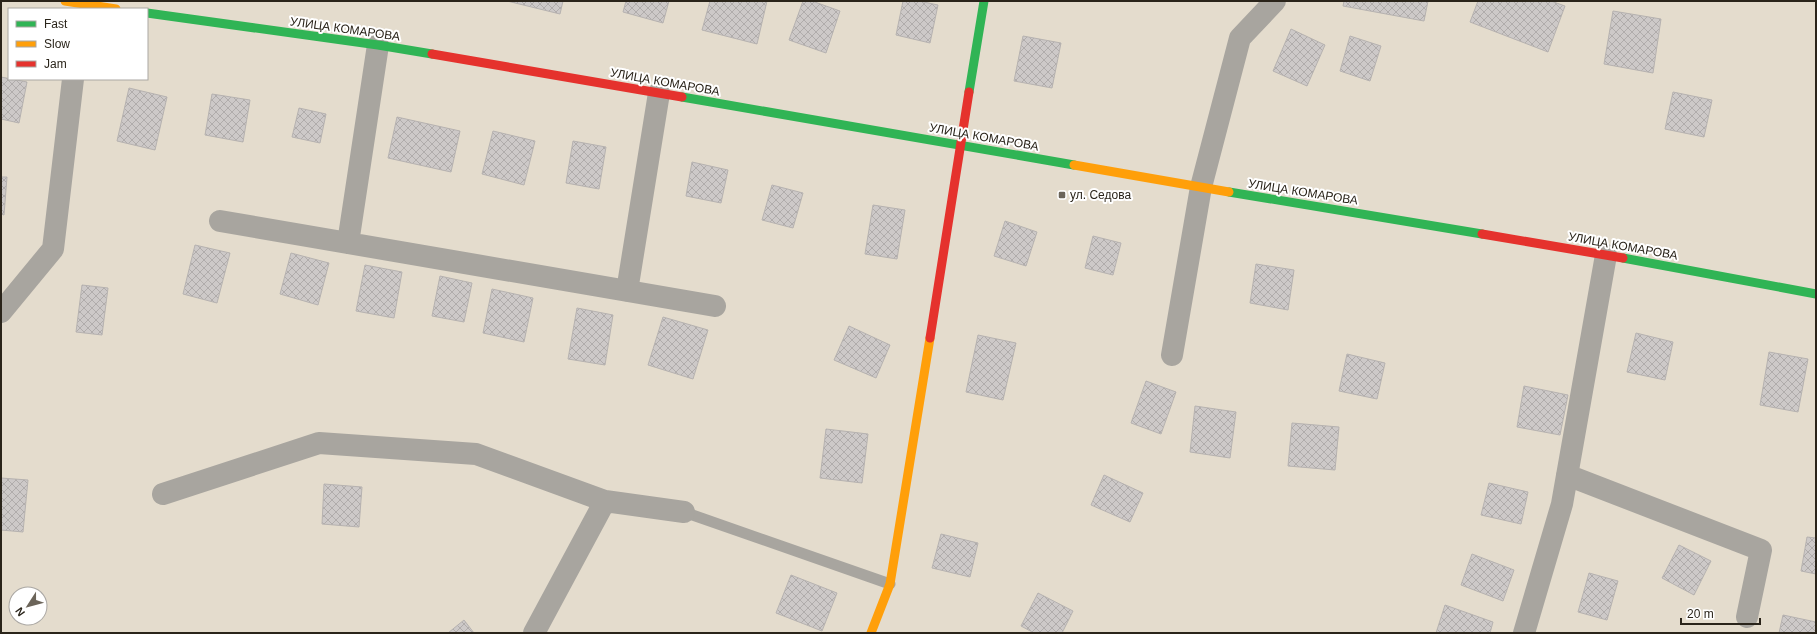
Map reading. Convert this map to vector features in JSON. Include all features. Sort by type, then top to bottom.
[{"type":"main road","points":[[871,633],[890,584],[984,1]]},
{"type":"main road","points":[[78,4],[108,8]]},
{"type":"main road","name":"УЛИЦА КОМАРОВА","points":[[148,13],[378,45],[1201,187],[1606,255],[1816,294]]},
{"type":"street","points":[[1172,355],[1201,187],[1240,38],[1275,1]]},
{"type":"street","points":[[348,243],[378,45]]},
{"type":"street","points":[[1,312],[53,249],[74,80]]},
{"type":"street","points":[[626,291],[659,93]]},
{"type":"street","points":[[220,221],[715,306]]},
{"type":"street","points":[[1524,633],[1562,504],[1606,255]]},
{"type":"street","points":[[163,494],[319,443],[476,454],[605,501],[684,512]]},
{"type":"street","points":[[1567,475],[1761,550],[1747,617]]},
{"type":"street","points":[[534,633],[605,501]]},
{"type":"lane","points":[[684,512],[890,584]]},
{"type":"building","points":[[507,1],[563,1],[560,14]]},
{"type":"building","points":[[626,1],[669,1],[663,23],[623,12]]},
{"type":"building","points":[[710,1],[767,1],[757,44],[702,30]]},
{"type":"building","points":[[803,1],[812,1],[840,11],[826,53],[789,40]]},
{"type":"building","points":[[903,1],[919,1],[938,5],[930,43],[896,35]]},
{"type":"building","points":[[1344,1],[1428,1],[1424,21],[1343,6]]},
{"type":"building","points":[[1478,1],[1551,1],[1565,6],[1548,52],[1470,22]]},
{"type":"building","points":[[1613,11],[1661,19],[1653,73],[1604,64]]},
{"type":"building","points":[[1291,29],[1325,45],[1307,86],[1273,71]]},
{"type":"building","points":[[1023,36],[1061,43],[1052,88],[1014,81]]},
{"type":"building","points":[[1350,36],[1381,46],[1370,81],[1340,71]]},
{"type":"building","points":[[1,77],[8,78],[8,80],[27,82],[19,123],[1,119]]},
{"type":"building","points":[[129,88],[167,97],[155,150],[117,141]]},
{"type":"building","points":[[1673,92],[1712,100],[1704,137],[1665,129]]},
{"type":"building","points":[[212,94],[250,100],[243,142],[205,135]]},
{"type":"building","points":[[299,108],[326,114],[320,143],[292,137]]},
{"type":"building","points":[[397,117],[460,131],[451,172],[388,158]]},
{"type":"building","points":[[493,131],[535,141],[524,185],[482,174]]},
{"type":"building","points":[[573,141],[606,147],[599,189],[566,183]]},
{"type":"building","points":[[692,162],[728,170],[721,203],[686,196]]},
{"type":"building","points":[[1,177],[7,177],[4,215],[1,214]]},
{"type":"building","points":[[772,185],[803,193],[793,228],[762,220]]},
{"type":"building","points":[[873,205],[905,210],[897,259],[865,254]]},
{"type":"building","points":[[1005,221],[1037,232],[1026,266],[994,256]]},
{"type":"building","points":[[1093,236],[1121,243],[1113,275],[1085,268]]},
{"type":"building","points":[[195,245],[230,253],[217,303],[183,294]]},
{"type":"building","points":[[291,253],[329,263],[318,305],[280,294]]},
{"type":"building","points":[[1256,264],[1294,270],[1288,310],[1250,303]]},
{"type":"building","points":[[365,265],[402,272],[394,318],[356,311]]},
{"type":"building","points":[[440,276],[472,283],[464,322],[432,316]]},
{"type":"building","points":[[82,285],[108,288],[102,335],[76,332]]},
{"type":"building","points":[[492,289],[533,298],[524,342],[483,333]]},
{"type":"building","points":[[577,308],[613,315],[605,365],[568,359]]},
{"type":"building","points":[[663,317],[708,330],[693,379],[648,365]]},
{"type":"building","points":[[849,326],[890,345],[876,378],[834,360]]},
{"type":"building","points":[[1636,333],[1673,342],[1665,380],[1627,372]]},
{"type":"building","points":[[978,335],[1016,343],[1003,400],[966,392]]},
{"type":"building","points":[[1769,352],[1808,359],[1798,412],[1760,405]]},
{"type":"building","points":[[1347,354],[1385,363],[1377,399],[1339,391]]},
{"type":"building","points":[[1146,381],[1176,392],[1161,434],[1131,423]]},
{"type":"building","points":[[1524,386],[1568,395],[1560,435],[1517,427]]},
{"type":"building","points":[[1195,406],[1236,412],[1230,458],[1190,452]]},
{"type":"building","points":[[1292,423],[1339,427],[1335,470],[1288,466]]},
{"type":"building","points":[[826,429],[868,434],[862,483],[820,478]]},
{"type":"building","points":[[1104,475],[1143,493],[1130,522],[1091,505]]},
{"type":"building","points":[[1,478],[28,480],[23,532],[1,530]]},
{"type":"building","points":[[1489,483],[1528,492],[1521,524],[1481,515]]},
{"type":"building","points":[[324,484],[362,487],[359,527],[322,524]]},
{"type":"building","points":[[941,534],[978,543],[970,577],[932,568]]},
{"type":"building","points":[[1807,537],[1816,538],[1816,574],[1801,571]]},
{"type":"building","points":[[1679,545],[1711,561],[1694,595],[1662,578]]},
{"type":"building","points":[[1472,554],[1514,570],[1503,601],[1461,585]]},
{"type":"building","points":[[1589,573],[1618,581],[1607,620],[1578,612]]},
{"type":"building","points":[[791,575],[837,593],[822,631],[776,613]]},
{"type":"building","points":[[1038,593],[1073,611],[1062,633],[1034,633],[1021,626]]},
{"type":"building","points":[[1445,605],[1493,622],[1490,633],[1436,633]]},
{"type":"building","points":[[1783,615],[1816,622],[1816,633],[1779,633]]},
{"type":"building","points":[[464,620],[474,633],[448,633]]},
{"type":"traffic: fast","points":[[969,92],[984,1]]},
{"type":"traffic: fast","points":[[148,13],[378,45],[432,54]]},
{"type":"traffic: fast","points":[[682,97],[1074,165]]},
{"type":"traffic: fast","points":[[1229,192],[1482,234]]},
{"type":"traffic: fast","points":[[1623,258],[1816,294]]},
{"type":"traffic: slow","points":[[65,1],[110,8]]},
{"type":"traffic: slow","points":[[1074,165],[1229,192]]},
{"type":"traffic: slow","points":[[871,633],[890,584],[930,338]]},
{"type":"traffic: jam","points":[[432,54],[682,97]]},
{"type":"traffic: jam","points":[[930,338],[969,92]]},
{"type":"traffic: jam","points":[[1482,234],[1623,258]]},
{"type":"place","name":"ул. Седова","points":[[1062,195]]}]
